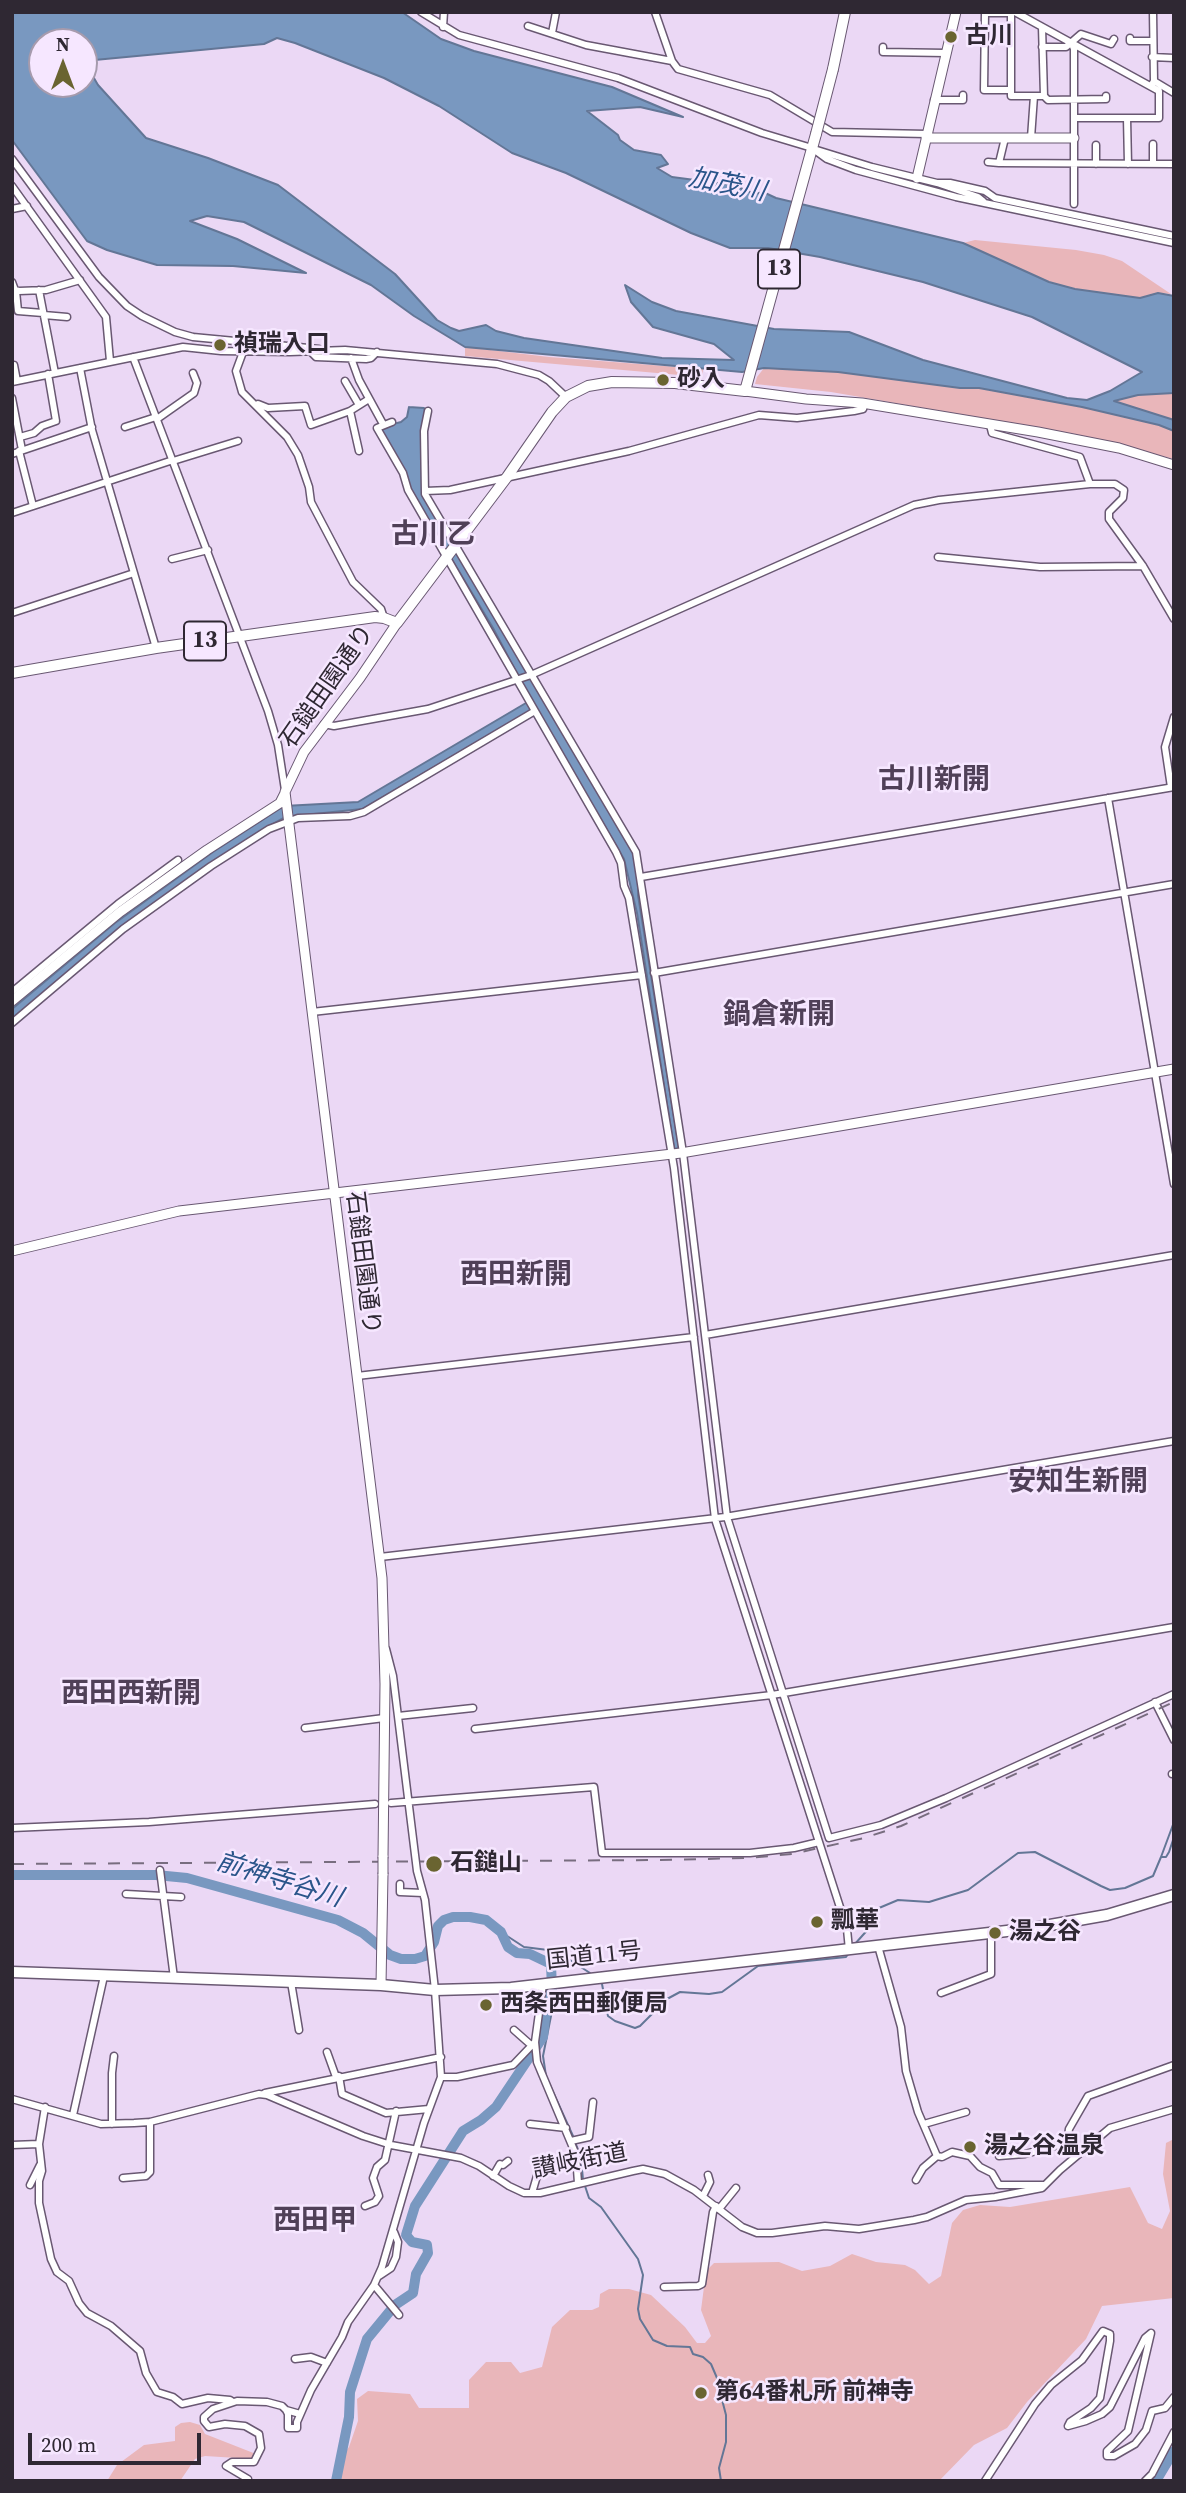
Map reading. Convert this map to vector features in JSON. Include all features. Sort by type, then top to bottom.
[{"type":"highway","name":"国道11号","points":[[12,1972],[435,1990],[511,1988],[1084,1920],[1132,1909],[1174,1895]]},
{"type":"main road","name":"13","points":[[746,387],[816,134],[845,12]]},
{"type":"main road","points":[[397,623],[507,477],[552,412],[566,397],[589,386],[612,382],[746,387]]},
{"type":"main road","name":"13","points":[[12,673],[239,635],[384,618],[397,623]]},
{"type":"street","points":[[421,12],[443,27],[482,42],[618,78],[811,151],[937,183],[978,197],[986,204]]},
{"type":"street","points":[[443,27],[444,12]]},
{"type":"street","points":[[552,33],[556,12]]},
{"type":"street","points":[[655,12],[672,61],[678,69],[770,95],[832,132],[1074,138]]},
{"type":"street","points":[[916,178],[956,12]]},
{"type":"street","points":[[1013,12],[1011,96],[1044,96],[1048,100],[1106,99],[1106,96]]},
{"type":"street","points":[[1011,90],[984,90],[985,13],[1013,12],[1174,93]]},
{"type":"street","points":[[1074,118],[1159,118],[1159,91],[1152,84],[1153,12]]},
{"type":"street","points":[[528,26],[586,45],[672,61]]},
{"type":"street","points":[[1042,27],[1044,96]]},
{"type":"street","points":[[1042,47],[1066,47],[1081,34],[1111,44],[1114,39]]},
{"type":"street","points":[[1130,38],[1130,41],[1152,41]]},
{"type":"street","points":[[1072,44],[1074,204]]},
{"type":"street","points":[[883,47],[883,52],[946,52]]},
{"type":"street","points":[[1152,57],[1174,58]]},
{"type":"street","points":[[934,100],[963,100],[963,95]]},
{"type":"street","points":[[1031,138],[1034,96]]},
{"type":"street","points":[[1127,118],[1128,164]]},
{"type":"street","points":[[999,163],[1005,138]]},
{"type":"street","points":[[1153,144],[1153,164]]},
{"type":"street","points":[[1096,145],[1096,164]]},
{"type":"street","points":[[811,151],[856,170],[919,189],[1174,243]]},
{"type":"street","points":[[12,159],[99,277],[127,306],[175,332],[193,337],[497,364],[539,376],[549,381],[566,397]]},
{"type":"street","points":[[988,162],[1174,164]]},
{"type":"street","points":[[937,183],[950,183],[985,191],[995,198],[1174,236]]},
{"type":"street","points":[[12,186],[106,317],[110,361]]},
{"type":"street","points":[[12,209],[27,206]]},
{"type":"street","points":[[16,291],[39,290],[80,280]]},
{"type":"street","points":[[12,282],[18,311],[67,317]]},
{"type":"street","points":[[20,437],[37,432],[56,421],[39,290]]},
{"type":"street","points":[[14,365],[15,381],[183,347],[243,352],[325,350]]},
{"type":"street","points":[[243,352],[236,371],[242,392],[279,427],[294,449],[309,487],[311,502],[353,582],[381,609],[384,618]]},
{"type":"street","points":[[311,352],[316,356],[351,358],[371,358],[377,352]]},
{"type":"street","points":[[12,1001],[120,912],[197,857],[280,803],[285,792],[274,728],[133,357]]},
{"type":"street","points":[[351,358],[369,400],[383,424]]},
{"type":"street","points":[[80,368],[92,427],[156,648]]},
{"type":"street","points":[[125,427],[156,418],[194,393],[197,383],[193,373]]},
{"type":"street","points":[[345,382],[359,405]]},
{"type":"street","points":[[746,387],[865,404],[1119,448],[1174,465]]},
{"type":"street","points":[[12,398],[20,437],[18,452],[33,506]]},
{"type":"street","points":[[253,403],[268,408],[305,406],[311,425],[350,411],[369,400]]},
{"type":"street","points":[[425,491],[450,490],[629,451],[759,415],[797,418],[854,411],[863,409],[865,404]]},
{"type":"street","points":[[350,411],[359,452]]},
{"type":"street","points":[[428,411],[424,431],[425,491],[451,553],[535,711],[617,852],[629,898],[677,1153],[694,1337],[721,1518],[847,1929],[849,1950]]},
{"type":"street","points":[[392,422],[377,428],[403,473],[408,490],[530,675],[636,852],[705,1335],[721,1518],[777,1694],[829,1838],[881,1825],[1174,1694]]},
{"type":"street","points":[[990,425],[992,433],[1080,457],[1090,484]]},
{"type":"street","points":[[18,452],[92,427]]},
{"type":"street","points":[[12,513],[238,441]]},
{"type":"street","points":[[324,724],[334,726],[428,709],[530,675],[914,505],[994,493],[1090,484],[1115,484],[1124,489],[1123,498],[1109,512],[1109,519],[1143,566],[1174,619]]},
{"type":"street","points":[[172,559],[208,550]]},
{"type":"street","points":[[938,557],[1040,567],[1143,566]]},
{"type":"street","points":[[12,613],[134,573]]},
{"type":"street","name":"石鎚田園通り","points":[[381,1986],[384,1644],[380,1557],[285,792],[304,752],[360,678],[397,623]]},
{"type":"street","points":[[12,1023],[123,929],[211,866],[269,829],[288,821],[350,816],[364,812],[535,711]]},
{"type":"street","points":[[641,877],[1172,787],[1164,747],[1174,718]]},
{"type":"street","points":[[1108,798],[1174,1184]]},
{"type":"street","points":[[12,992],[118,904],[178,860]]},
{"type":"street","points":[[654,973],[1174,884]]},
{"type":"street","points":[[312,1012],[642,975]]},
{"type":"street","points":[[12,1251],[179,1210],[677,1153],[1174,1069]]},
{"type":"street","points":[[705,1335],[1174,1255]]},
{"type":"street","points":[[357,1376],[694,1337]]},
{"type":"street","points":[[380,1557],[721,1518],[1174,1441]]},
{"type":"street","points":[[475,1730],[777,1694],[1174,1627]]},
{"type":"street","points":[[286,2410],[288,2428],[297,2428],[311,2390],[386,2259],[440,2077],[441,2057],[435,1990],[423,1893],[416,1871],[391,1663],[384,1644]]},
{"type":"street","points":[[1155,1703],[1174,1740]]},
{"type":"street","points":[[398,1716],[473,1708]]},
{"type":"street","points":[[305,1728],[384,1717]]},
{"type":"street","points":[[391,1803],[594,1787],[602,1853],[750,1853],[819,1842]]},
{"type":"street","points":[[12,1828],[149,1822],[375,1804]]},
{"type":"street","points":[[160,1870],[174,1978]]},
{"type":"street","points":[[400,1884],[400,1892],[423,1893]]},
{"type":"street","points":[[126,1894],[181,1897]]},
{"type":"street","points":[[940,1993],[991,1974],[991,1933]]},
{"type":"street","points":[[878,1946],[901,2027],[906,2071],[937,2156]]},
{"type":"street","points":[[73,2115],[104,1976]]},
{"type":"street","points":[[291,1982],[299,2029]]},
{"type":"street","points":[[543,1984],[533,2044],[539,2069],[574,2140],[582,2182]]},
{"type":"street","points":[[514,2030],[533,2044]]},
{"type":"street","points":[[440,2077],[457,2077],[513,2065],[533,2044]]},
{"type":"street","points":[[327,2052],[342,2094],[386,2113],[429,2109]]},
{"type":"street","points":[[112,2124],[114,2056]]},
{"type":"street","points":[[12,2099],[96,2123],[150,2122],[337,2076],[441,2057]]},
{"type":"street","points":[[999,2155],[1025,2154],[1055,2146],[1068,2136],[1069,2129],[1088,2096],[1174,2065]]},
{"type":"street","name":"讃岐街道","points":[[259,2094],[274,2097],[351,2131],[389,2144],[449,2154],[475,2164],[509,2186],[532,2193],[643,2169],[671,2176],[703,2196],[742,2227],[757,2233],[796,2231],[825,2225],[859,2229],[925,2218],[961,2201],[1036,2190],[1110,2128],[1174,2109]]},
{"type":"street","points":[[574,2140],[587,2138],[591,2133],[593,2102]]},
{"type":"street","points":[[45,2107],[39,2144],[42,2171],[38,2203],[51,2259],[57,2272],[69,2281],[82,2307],[93,2319],[111,2326],[140,2351],[146,2373],[157,2392],[173,2397],[183,2404],[208,2398],[233,2402]]},
{"type":"street","points":[[365,2206],[375,2202],[379,2196],[373,2178],[377,2167],[385,2160],[396,2111]]},
{"type":"street","points":[[924,2124],[967,2112]]},
{"type":"street","points":[[123,2178],[146,2176],[150,2172],[150,2122]]},
{"type":"street","points":[[530,2124],[566,2128]]},
{"type":"street","points":[[12,2145],[39,2144]]},
{"type":"street","points":[[916,2180],[923,2168],[937,2156],[942,2157],[952,2152],[971,2156],[980,2167],[992,2173],[999,2185],[1045,2185]]},
{"type":"street","points":[[493,2176],[499,2164],[503,2165],[508,2161]]},
{"type":"street","points":[[30,2185],[40,2165]]},
{"type":"street","points":[[703,2196],[710,2182],[708,2175]]},
{"type":"street","points":[[532,2193],[537,2176]]},
{"type":"street","points":[[664,2287],[702,2284],[713,2212],[736,2188]]},
{"type":"street","points":[[373,2285],[399,2315]]},
{"type":"street","points":[[985,2481],[1035,2404],[1051,2385],[1082,2360],[1103,2331],[1110,2334],[1110,2341],[1100,2398],[1091,2408],[1070,2422],[1069,2427],[1096,2417],[1110,2407],[1145,2338],[1151,2333],[1128,2431],[1107,2451],[1107,2456],[1114,2456],[1135,2444],[1146,2430],[1152,2411],[1165,2408],[1174,2396]]},
{"type":"street","points":[[295,2359],[312,2357],[327,2363]]},
{"type":"street","points":[[248,2479],[226,2466],[232,2462],[254,2462],[261,2448],[259,2434],[245,2426],[231,2424],[209,2427],[204,2421],[207,2413],[233,2402],[267,2402],[300,2414]]},
{"type":"street","points":[[1145,2481],[1152,2474],[1174,2432]]},
{"type":"shaded area","points":[[975,240],[1104,255],[1122,261],[1171,294],[1158,293],[1140,298],[1075,289],[1049,282],[963,243]]},
{"type":"shaded area","points":[[465,347],[549,357],[703,369],[702,377],[465,356]]},
{"type":"shaded area","points":[[764,368],[838,372],[960,388],[979,388],[1082,407],[1174,431],[1174,459],[1075,434],[831,392],[755,384]]},
{"type":"shaded area","points":[[1174,393],[1174,420],[1113,401],[1138,395]]},
{"type":"shaded area","points":[[1174,2139],[1174,2298],[1102,2306],[1086,2339],[1027,2402],[1007,2428],[974,2445],[939,2481],[334,2481],[337,2461],[349,2447],[358,2421],[357,2399],[368,2391],[410,2394],[419,2408],[469,2408],[469,2380],[486,2362],[511,2362],[520,2373],[542,2367],[552,2327],[570,2310],[592,2310],[599,2307],[600,2294],[609,2289],[629,2289],[651,2295],[685,2327],[697,2343],[705,2343],[711,2336],[701,2310],[708,2269],[714,2263],[779,2262],[802,2271],[830,2266],[852,2254],[876,2262],[905,2265],[915,2270],[929,2284],[941,2276],[952,2223],[963,2210],[980,2205],[1010,2207],[1130,2187],[1148,2223],[1162,2229],[1170,2211],[1163,2174],[1166,2143]]},
{"type":"shaded area","points":[[190,2422],[200,2425],[205,2434],[256,2454],[253,2459],[205,2456],[195,2459],[180,2481],[107,2481],[117,2465],[144,2445],[175,2441],[175,2427]]},
{"type":"water","name":"加茂川","points":[[12,12],[402,12],[441,39],[474,51],[612,87],[683,117],[640,107],[587,111],[634,150],[661,155],[668,164],[657,168],[672,177],[733,185],[755,194],[763,192],[776,198],[963,243],[1049,282],[1075,289],[1140,298],[1158,293],[1174,296],[1174,393],[1138,395],[1114,401],[1174,420],[1174,431],[1082,407],[979,388],[960,388],[838,372],[764,368],[742,372],[465,347],[414,316],[371,285],[244,222],[207,216],[190,221],[237,239],[306,273],[233,266],[157,265],[87,241],[12,140]],"holes":[[[28,28],[98,28],[98,60],[264,44],[277,38],[384,78],[439,106],[512,153],[566,173],[691,233],[730,248],[768,248],[820,257],[923,282],[1032,317],[1142,372],[1110,391],[1087,400],[1067,398],[923,360],[849,332],[774,329],[676,311],[652,302],[625,285],[631,302],[653,327],[714,344],[734,360],[662,358],[524,338],[496,331],[486,325],[459,331],[437,320],[395,274],[278,185],[146,138],[98,85],[98,98],[28,98]]]},
{"type":"water","points":[[409,407],[425,410],[423,495],[634,853],[639,877],[638,895],[679,1148],[674,1149],[637,913],[624,859],[535,708],[362,809],[285,817],[260,831],[204,868],[12,1020],[12,1009],[115,923],[213,852],[284,806],[358,802],[531,700],[493,628],[410,490],[381,431],[382,427],[401,422],[407,417]]},
{"type":"waterway","points":[[1161,1857],[1174,1822]]},
{"type":"waterway","points":[[854,1945],[871,1926],[879,1908],[898,1900],[929,1902],[968,1890],[1018,1853],[1035,1852],[1110,1890],[1125,1888],[1153,1876],[1161,1857],[1166,1857],[1169,1852],[1174,1837]]},
{"type":"waterway","name":"前神寺谷川","points":[[12,1875],[156,1875],[187,1878],[338,1920],[363,1933],[390,1955],[401,1959],[425,1956],[434,1942],[438,1926],[444,1920],[470,1917],[486,1920],[501,1932],[508,1947],[517,1953],[530,1954],[551,1964],[552,1989],[546,2009],[543,2037],[496,2107],[463,2131],[415,2206],[406,2235],[412,2242],[427,2245],[428,2253],[416,2274],[413,2293],[395,2305],[367,2339],[350,2392],[349,2417],[336,2481]]},
{"type":"waterway","points":[[501,1932],[524,1947],[556,1951],[590,1973]]},
{"type":"waterway","points":[[599,1981],[602,1984],[608,2016],[635,2028],[667,1999],[680,1992],[722,1992],[758,1966],[846,1957],[849,1953]]},
{"type":"waterway","points":[[546,2076],[543,2056],[556,1991],[552,1989]]},
{"type":"waterway","points":[[548,2081],[573,2136]]},
{"type":"waterway","points":[[575,2142],[581,2157],[583,2180]]},
{"type":"waterway","points":[[585,2186],[589,2198],[601,2207],[638,2259],[643,2275],[638,2309],[640,2319],[653,2340],[667,2346],[690,2347],[693,2354],[703,2357],[711,2364],[720,2385],[726,2415],[726,2442],[719,2468],[721,2481]]},
{"type":"waterway","points":[[1156,2481],[1174,2451]]},
{"type":"railway","points":[[12,1864],[657,1860],[792,1854],[864,1838],[901,1826],[1174,1702]]},
{"type":"place","name":"古川","points":[[951,37]]},
{"type":"place","name":"禎瑞入口","points":[[220,345]]},
{"type":"place","name":"砂入","points":[[663,380]]},
{"type":"place","name":"石鎚山","points":[[434,1864]]},
{"type":"place","name":"瓢華","points":[[817,1922]]},
{"type":"place","name":"湯之谷","points":[[995,1933]]},
{"type":"place","name":"西条西田郵便局","points":[[486,2005]]},
{"type":"place","name":"湯之谷温泉","points":[[970,2147]]},
{"type":"place","name":"第64番札所 前神寺","points":[[701,2393]]},
{"type":"district","name":"古川乙","points":[[433,536]]},
{"type":"district","name":"古川新開","points":[[934,781]]},
{"type":"district","name":"鍋倉新開","points":[[779,1016]]},
{"type":"district","name":"西田新開","points":[[516,1276]]},
{"type":"district","name":"安知生新開","points":[[1078,1483]]},
{"type":"district","name":"西田西新開","points":[[131,1695]]},
{"type":"district","name":"西田甲","points":[[315,2222]]}]
